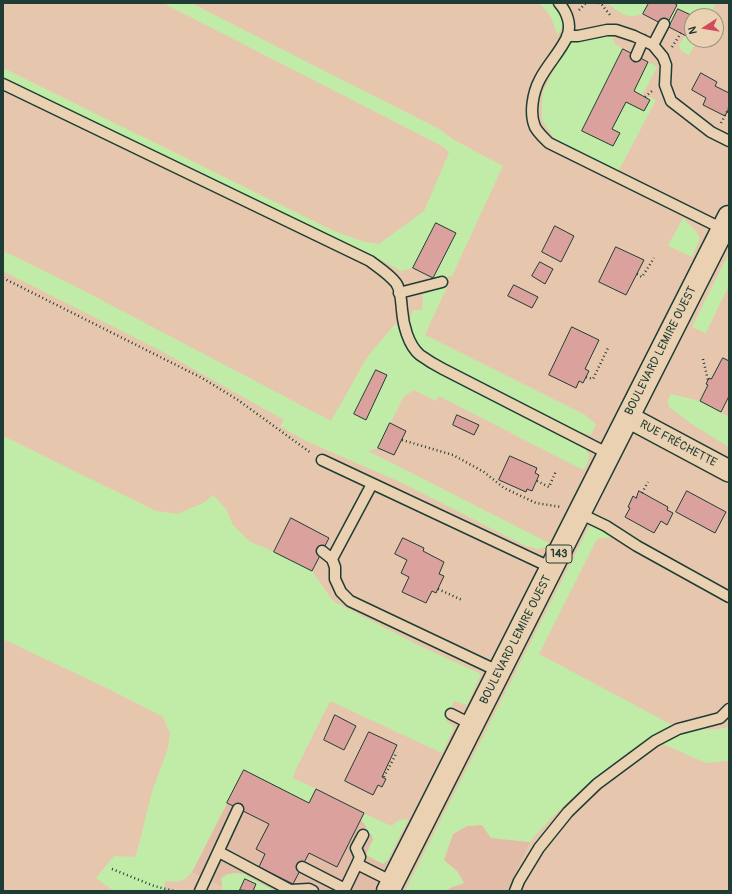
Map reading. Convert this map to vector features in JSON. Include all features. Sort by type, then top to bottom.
[{"type":"main road","name":"BOULEVARD LEMIRE OUEST","points":[[391,886],[726,223]]},
{"type":"street","name":"RUE FRÉCHETTE","points":[[628,417],[729,471]]},
{"type":"lane","points":[[559,3],[567,14],[569,23],[567,36],[539,80],[534,96],[532,110],[535,125],[540,135],[549,143],[726,223]]},
{"type":"lane","points":[[653,45],[664,24]]},
{"type":"lane","points":[[567,36],[578,36],[607,30],[616,30],[653,45],[664,57],[666,65],[665,85],[671,101],[711,132],[729,141]]},
{"type":"lane","points":[[636,56],[643,40]]},
{"type":"lane","points":[[3,84],[370,261],[386,272],[396,284],[406,328],[411,343],[418,354],[443,369],[609,454]]},
{"type":"lane","points":[[399,293],[442,282]]},
{"type":"lane","points":[[322,460],[552,568]]},
{"type":"lane","points":[[332,559],[372,484]]},
{"type":"lane","points":[[579,513],[606,526],[637,546],[729,596]]},
{"type":"lane","points":[[322,551],[332,559],[335,567],[335,579],[341,592],[350,601],[500,672]]},
{"type":"lane","points":[[515,891],[519,880],[539,848],[568,812],[597,784],[655,741],[678,729],[720,718],[729,708]]},
{"type":"lane","points":[[451,714],[472,725]]},
{"type":"lane","points":[[200,891],[238,809]]},
{"type":"lane","points":[[302,866],[345,890],[360,857],[356,848],[363,835]]},
{"type":"lane","points":[[219,852],[290,890],[310,889],[313,891]]},
{"type":"lane","points":[[357,864],[391,886]]},
{"type":"path","points":[[637,274],[642,277],[654,258]]},
{"type":"path","points":[[3,278],[202,378],[238,400],[297,444],[322,460]]},
{"type":"path","points":[[586,377],[592,380],[609,346]]},
{"type":"path","points":[[704,359],[708,380]]},
{"type":"path","points":[[402,440],[453,455],[484,472],[504,488],[536,503],[561,507],[579,513]]},
{"type":"path","points":[[537,481],[549,487],[556,471]]},
{"type":"path","points":[[642,493],[648,482]]},
{"type":"path","points":[[438,589],[462,600]]},
{"type":"path","points":[[384,778],[397,752]]},
{"type":"path","points":[[112,869],[154,886],[174,891]]},
{"type":"shaded area","points":[[250,757],[403,831],[373,891],[232,891],[192,872]]},
{"type":"shaded area","points":[[482,825],[491,838],[530,842],[507,891],[445,891],[463,884],[443,861],[453,834],[467,826]]},
{"type":"green space","points":[[163,3],[191,3],[439,129],[454,140],[503,166],[452,276],[433,278],[456,233],[437,223],[413,268],[401,271],[372,255],[3,79],[3,68],[334,231],[365,242],[379,244],[424,211],[449,153],[444,147]]},
{"type":"green space","points":[[537,3],[553,4],[559,9],[564,25],[557,35],[548,13]]},
{"type":"green space","points":[[608,3],[649,3],[643,14],[628,16],[620,13]]},
{"type":"green space","points":[[674,3],[716,3],[713,8],[684,8],[684,12],[678,9],[669,27],[666,26],[677,5]]},
{"type":"green space","points":[[612,36],[615,44],[623,49],[582,131],[613,146],[620,133],[612,129],[626,102],[644,111],[650,100],[647,98],[650,97],[656,100],[618,172],[577,153],[553,137],[542,120],[543,92],[568,42]]},
{"type":"green space","points":[[684,37],[684,48],[693,48],[689,55],[681,51],[679,46]]},
{"type":"green space","points":[[648,62],[657,67],[642,96],[634,91]]},
{"type":"green space","points":[[683,218],[696,231],[700,238],[692,257],[668,246]]},
{"type":"green space","points":[[3,251],[71,284],[331,421],[368,356],[396,323],[405,344],[417,359],[433,370],[585,449],[589,455],[588,462],[583,470],[439,396],[436,401],[414,390],[404,396],[378,448],[368,451],[549,543],[546,547],[538,549],[524,545],[398,481],[306,441],[280,426],[284,420],[165,353],[3,271]],"holes":[[[376,370],[387,376],[366,420],[354,414]]]},
{"type":"green space","points":[[729,253],[729,285],[706,333],[692,327]]},
{"type":"green space","points":[[447,287],[425,335],[585,415],[596,424],[591,435],[575,430],[452,368],[425,352],[413,338],[409,323],[413,310],[422,310],[422,295],[435,289]]},
{"type":"green space","points":[[671,394],[700,401],[729,417],[729,447],[696,427],[669,407],[668,400]]},
{"type":"green space","points":[[3,436],[156,511],[178,514],[205,502],[213,495],[226,509],[233,525],[249,541],[312,571],[333,601],[418,645],[481,674],[467,705],[454,701],[446,721],[454,727],[442,753],[330,701],[293,778],[316,789],[309,803],[244,770],[189,876],[180,881],[165,881],[164,891],[114,891],[96,878],[114,856],[135,857],[152,792],[168,748],[170,733],[163,717],[111,690],[3,639]]},
{"type":"green space","points":[[595,525],[600,527],[612,537],[597,539],[539,654],[672,725],[640,744],[596,777],[567,802],[530,842],[491,838],[482,825],[467,826],[453,834],[444,860],[458,872],[464,883],[445,891],[405,891],[589,527]]},
{"type":"green space","points":[[727,727],[729,728],[729,760],[727,761],[706,763],[663,744],[686,730],[712,730]]},
{"type":"green space","points":[[364,813],[392,826],[399,820],[408,820],[388,860],[383,864],[366,855],[373,839],[372,835],[365,831],[366,826],[361,820]]},
{"type":"green space","points":[[228,874],[244,874],[275,891],[253,891],[256,884],[245,879],[240,890],[243,891],[223,891],[221,878]]},
{"type":"building","points":[[649,3],[674,3],[677,5],[666,26],[643,14]]},
{"type":"building","points":[[678,9],[684,12],[684,35],[669,27]]},
{"type":"building","points":[[623,49],[648,62],[634,91],[650,100],[644,111],[626,102],[612,129],[620,133],[613,146],[582,131]]},
{"type":"building","points":[[701,73],[717,82],[715,86],[729,93],[729,108],[725,116],[703,105],[706,98],[692,90]]},
{"type":"building","points":[[436,223],[456,233],[433,278],[413,268]]},
{"type":"building","points":[[555,226],[574,236],[561,262],[542,252]]},
{"type":"building","points":[[616,247],[644,260],[626,295],[599,282]]},
{"type":"building","points":[[540,262],[553,269],[545,284],[532,276]]},
{"type":"building","points":[[514,285],[538,297],[532,308],[508,296]]},
{"type":"building","points":[[572,327],[599,340],[585,369],[589,371],[583,383],[579,381],[576,388],[549,375]]},
{"type":"building","points":[[723,358],[729,361],[729,396],[721,412],[700,401],[708,385],[706,384],[709,378],[711,379]]},
{"type":"building","points":[[376,370],[387,375],[366,420],[354,414]]},
{"type":"building","points":[[457,415],[479,425],[474,435],[453,425]]},
{"type":"building","points":[[390,423],[406,431],[394,455],[378,448]]},
{"type":"building","points":[[510,456],[537,468],[535,473],[539,475],[532,491],[527,489],[526,492],[499,480]]},
{"type":"building","points":[[639,491],[668,507],[667,510],[673,513],[667,525],[661,521],[654,533],[625,517],[630,508],[628,507],[633,496],[636,498]]},
{"type":"building","points":[[687,491],[726,512],[715,533],[676,512]]},
{"type":"building","points":[[291,518],[329,538],[312,571],[274,552]]},
{"type":"building","points":[[403,538],[424,548],[423,551],[444,562],[439,574],[444,576],[436,593],[432,591],[426,603],[402,592],[409,577],[401,573],[407,560],[395,554]]},
{"type":"building","points":[[335,715],[356,726],[344,750],[324,740]]},
{"type":"building","points":[[369,732],[397,745],[382,777],[386,779],[382,787],[378,785],[373,795],[345,781]]},
{"type":"building","points":[[244,770],[309,803],[316,789],[364,813],[337,867],[309,853],[293,884],[259,867],[265,854],[256,849],[269,824],[227,803]]},
{"type":"building","points":[[245,879],[256,884],[253,891],[240,890]]}]
